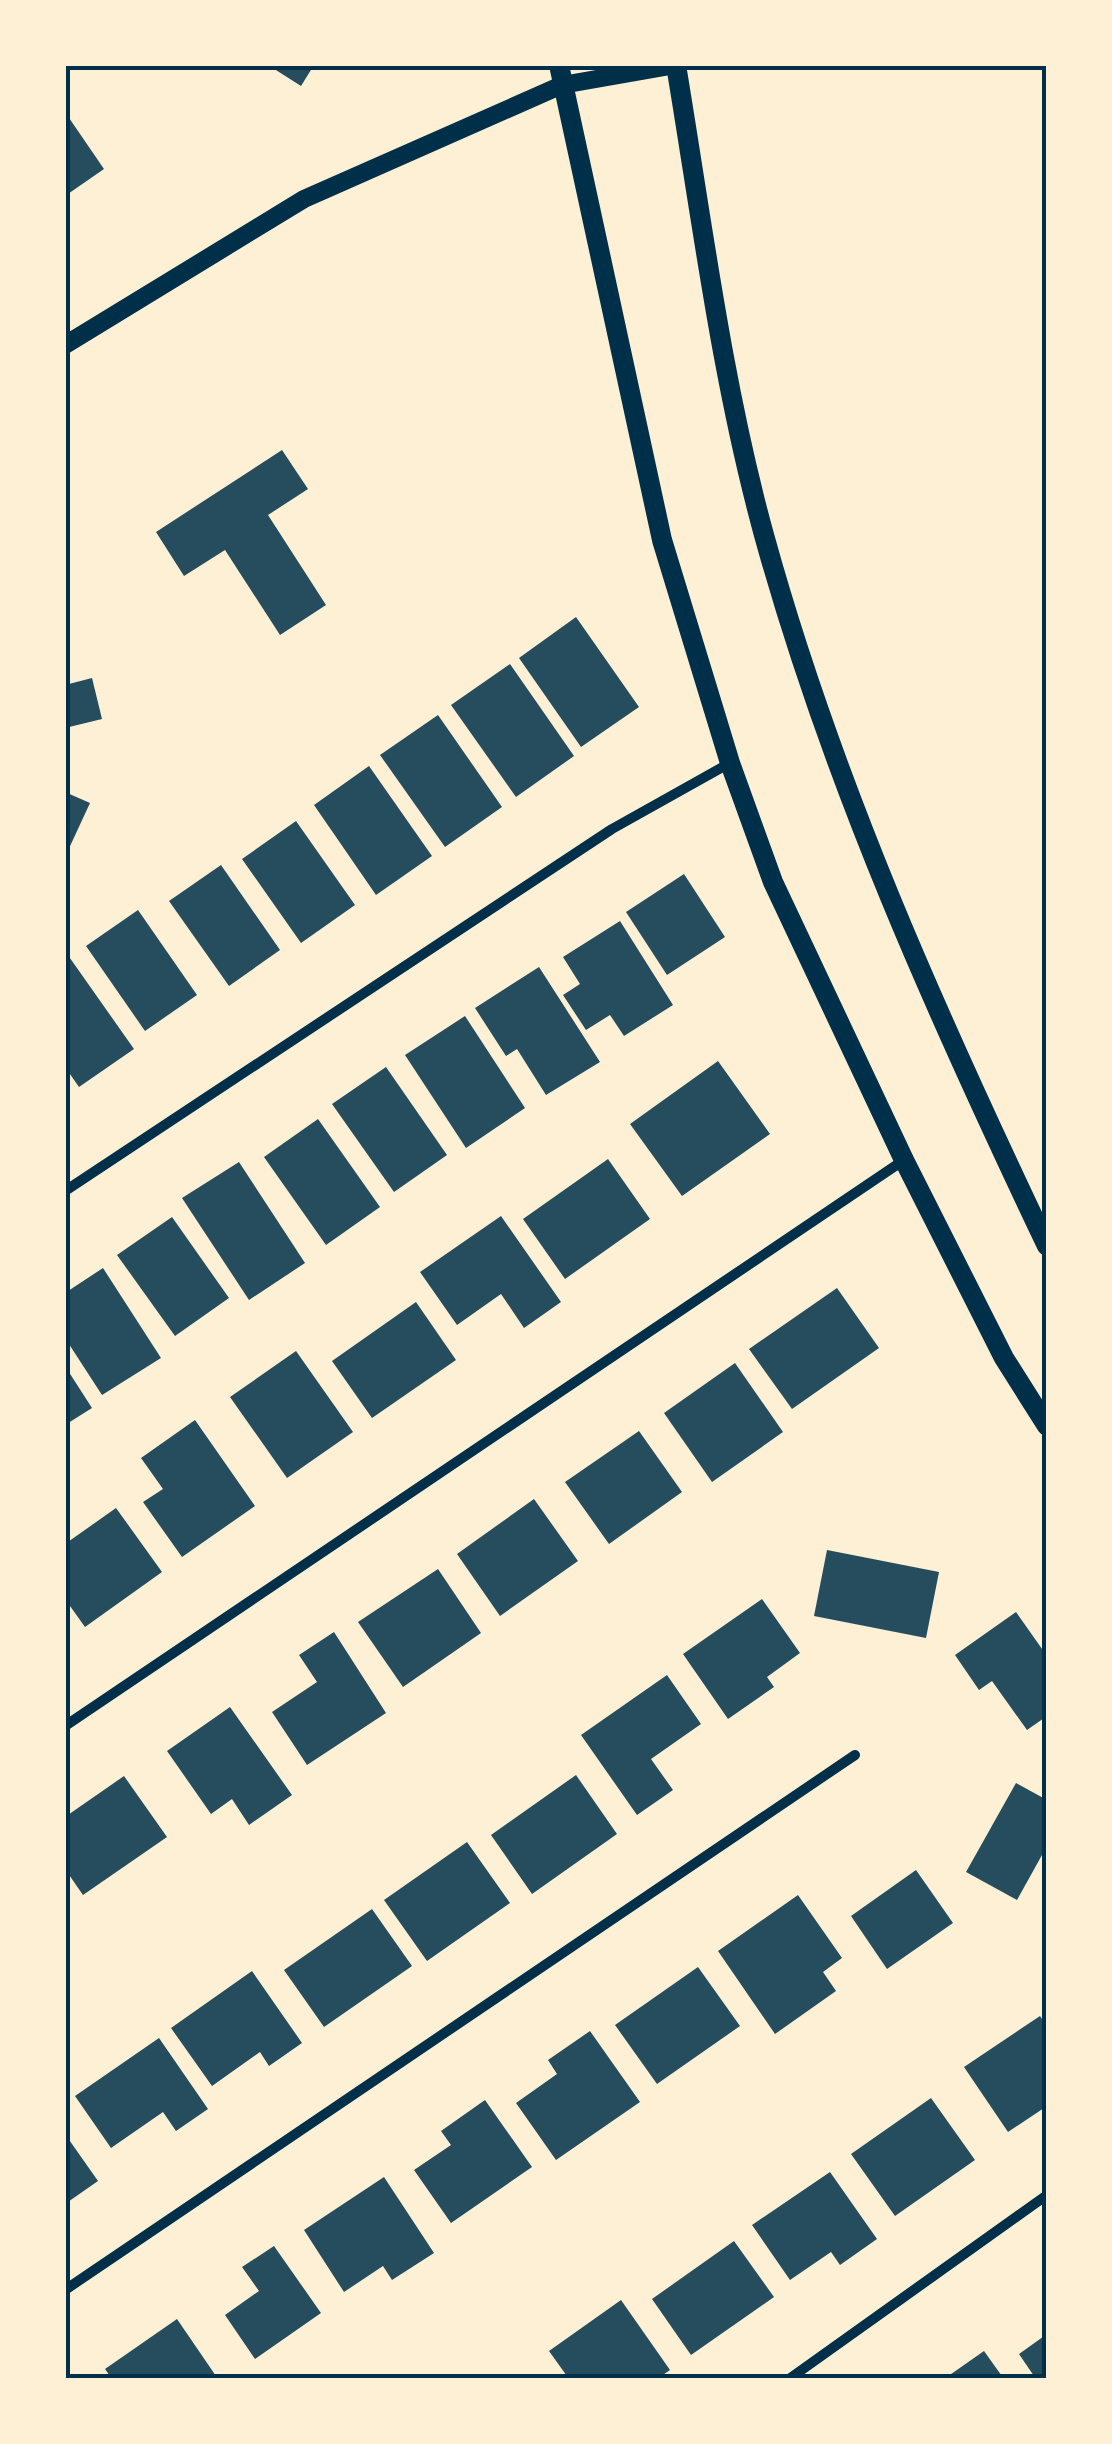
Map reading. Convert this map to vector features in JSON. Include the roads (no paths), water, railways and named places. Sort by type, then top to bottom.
[{"type":"main road","points":[[676,65],[735,410],[764,536],[895,916],[1047,1246]]},
{"type":"main road","points":[[561,75],[662,540],[730,763],[773,882],[904,1160],[1004,1358],[1047,1426]]},
{"type":"street","points":[[65,345],[304,200],[561,75],[676,65]]},
{"type":"street","points":[[65,1191],[612,829],[730,763]]},
{"type":"street","points":[[65,1726],[904,1160]]},
{"type":"street","points":[[65,2290],[855,1756]]},
{"type":"street","points":[[789,2379],[1047,2195]]}]
